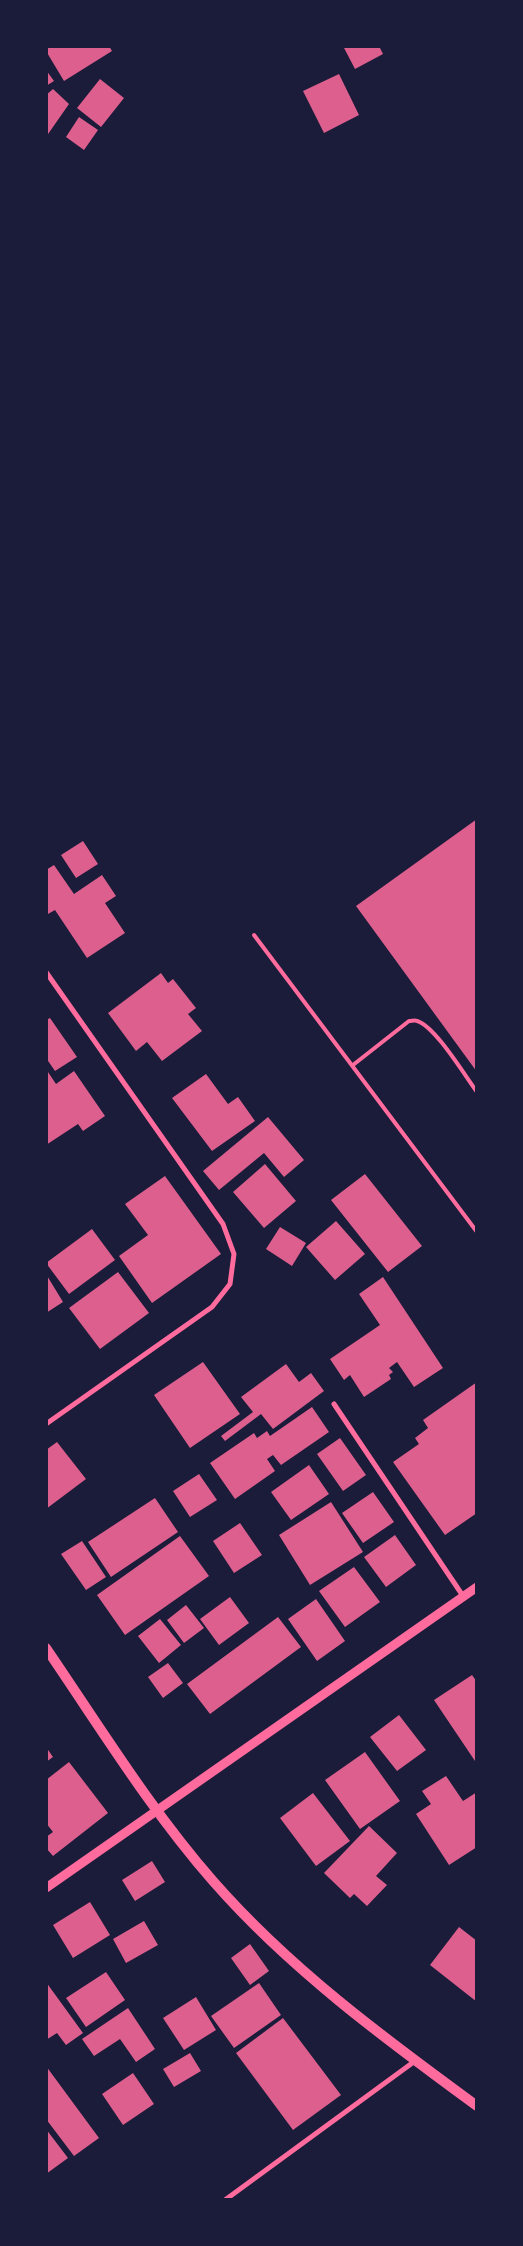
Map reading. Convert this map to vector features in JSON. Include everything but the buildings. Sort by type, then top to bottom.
[{"type":"main road","points":[[46,1648],[157,1811],[213,1880],[288,1956],[415,2061],[477,2106]]},
{"type":"street","points":[[46,972],[223,1224],[234,1254],[230,1284],[212,1307],[46,1424]]},
{"type":"street","points":[[334,1404],[463,1596]]},
{"type":"street","points":[[46,1888],[477,1587]]},
{"type":"street","points":[[225,2200],[415,2061]]},
{"type":"lane","points":[[254,935],[354,1065],[477,1232]]},
{"type":"lane","points":[[354,1065],[409,1021],[417,1021],[429,1028],[438,1038],[477,1092]]}]
